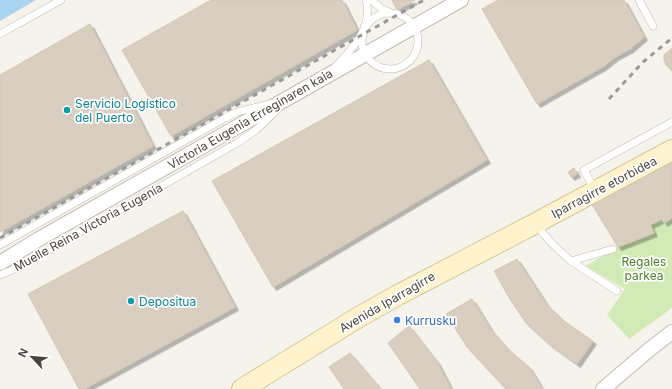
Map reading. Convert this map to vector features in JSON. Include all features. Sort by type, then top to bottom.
[{"type":"street","name":"Victoria Eugenia Erreginaren kaia","points":[[0,263],[39,239],[365,54],[416,33],[435,15],[461,0]]},
{"type":"street","name":"Iparragirre etorbidea","points":[[536,223],[672,150]]},
{"type":"street","name":"Avenida Iparragirre","points":[[242,389],[359,317],[536,223]]},
{"type":"street","points":[[603,389],[672,332]]},
{"type":"lane","points":[[0,34],[61,0]]},
{"type":"lane","points":[[366,0],[367,17],[362,38],[363,47],[365,54],[370,61],[378,66]]},
{"type":"lane","points":[[371,0],[382,9],[413,20],[419,20],[435,15]]},
{"type":"lane","points":[[639,0],[653,26]]},
{"type":"lane","points":[[318,81],[336,66],[347,54],[370,22],[376,17],[384,14],[393,14]]},
{"type":"lane","points":[[339,69],[356,64],[368,64],[386,69],[395,69],[403,66],[415,53],[416,33],[408,21],[401,16]]},
{"type":"lane","points":[[0,245],[225,118],[237,112],[269,104],[295,94]]},
{"type":"lane","name":"Muelle Reina Victoria Eugenia","points":[[0,275],[19,267],[237,143],[259,128],[295,94]]},
{"type":"lane","points":[[596,191],[584,170],[672,122]]},
{"type":"lane","points":[[536,223],[543,234],[571,261],[617,290]]},
{"type":"lane","points":[[571,261],[613,249]]},
{"type":"green space","name":"Regales parkea","points":[[672,218],[672,308],[629,339],[607,315],[625,289],[586,266],[618,247],[654,233],[650,225],[662,219],[664,223]]},
{"type":"water","points":[[0,0],[36,0],[0,21]]},
{"type":"building","name":"Servicio Logístico del Puerto","points":[[211,0],[342,0],[357,30],[171,136],[122,50]]},
{"type":"building","points":[[392,0],[415,0],[397,10]]},
{"type":"building","points":[[498,0],[624,0],[644,37],[630,49],[615,57],[604,66],[537,104],[482,9]]},
{"type":"building","name":"Servicio Logístico del Puerto","points":[[90,24],[153,146],[0,232],[0,75]]},
{"type":"building","points":[[672,48],[672,70],[666,65],[664,55]]},
{"type":"building","points":[[429,60],[487,160],[273,287],[212,181]]},
{"type":"building","points":[[672,162],[672,218],[664,223],[662,219],[650,225],[654,233],[618,247],[591,203]]},
{"type":"building","points":[[574,168],[577,174],[571,177],[568,172]]},
{"type":"building","name":"Depositua","points":[[183,211],[235,307],[84,389],[79,389],[28,294]]},
{"type":"building","points":[[517,259],[547,305],[564,321],[593,341],[577,364],[548,343],[526,323],[511,301],[494,271]]},
{"type":"building","points":[[472,299],[491,330],[510,351],[529,367],[542,389],[506,389],[467,347],[446,314]]},
{"type":"building","points":[[409,326],[437,362],[451,389],[420,389],[388,343]]},
{"type":"building","points":[[350,353],[381,389],[344,389],[329,367]]},
{"type":"railway","points":[[0,238],[424,0]]},
{"type":"railway","points":[[609,99],[643,62],[672,38]]},
{"type":"place","name":"Servicio Logístico del Puerto","points":[[67,110]]},
{"type":"place","name":"Depositua","points":[[131,301]]},
{"type":"place","name":"Kurrusku","points":[[397,320]]}]
